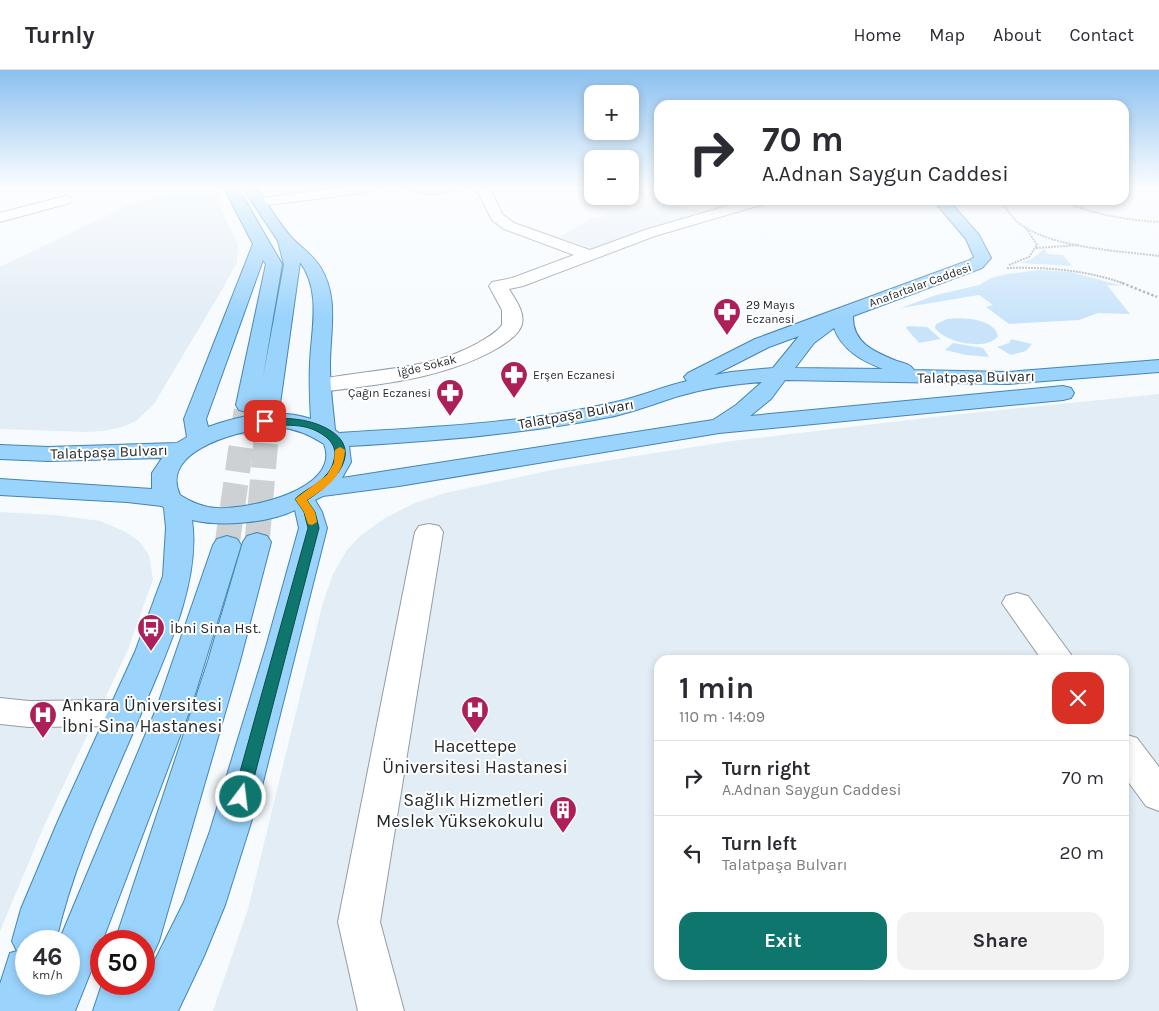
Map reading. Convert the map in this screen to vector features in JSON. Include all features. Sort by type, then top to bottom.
[{"type":"main road","points":[[247,405],[274,264],[255,232]]},
{"type":"main road","points":[[269,404],[292,265],[286,241],[280,232]]},
{"type":"main road","name":"Anafartalar Caddesi","points":[[844,314],[876,299],[976,264],[983,258],[968,232]]},
{"type":"main road","points":[[153,1011],[165,990],[203,908],[236,816],[313,528],[309,512],[309,494],[331,476],[339,463],[340,450],[329,435],[321,386],[322,286],[317,273],[307,259],[286,241]]},
{"type":"main road","points":[[37,930],[42,909],[56,874],[151,652],[177,576],[180,528],[173,502],[163,488],[163,475],[170,462],[190,444],[195,419],[261,244]]},
{"type":"main road","points":[[718,426],[744,410],[763,394],[807,339],[844,314]]},
{"type":"main road","points":[[844,314],[844,329],[850,340],[871,357],[887,365],[928,378]]},
{"type":"main road","points":[[673,391],[704,372],[762,343],[844,314]]},
{"type":"main road","name":"Talatpaşa Bulvarı","points":[[0,452],[86,454],[190,444],[235,426],[265,421],[288,421],[307,424],[329,435],[435,434],[533,424],[612,410],[673,391],[731,378],[779,374],[928,378],[1030,377],[1159,366]]},
{"type":"main road","name":"Talatpaşa Bulvarı","points":[[0,486],[107,492],[173,502],[196,513],[216,516],[237,516],[281,507],[309,494],[718,426],[1159,384]]},
{"type":"main road","points":[[80,944],[133,815],[190,662],[242,544],[224,661],[140,930]]},
{"type":"main road","points":[[16,1011],[20,995]]},
{"type":"main road","points":[[52,1011],[59,995]]},
{"type":"main road","points":[[116,1011],[121,995]]},
{"type":"street","points":[[525,232],[589,255],[654,232]]},
{"type":"street","name":"İğde Sokak","points":[[321,386],[422,370],[462,358],[492,343],[512,325],[510,308],[498,286],[517,282],[589,255]]},
{"type":"street","points":[[381,1011],[359,922],[429,532]]},
{"type":"street","points":[[1017,603],[1055,655]]},
{"type":"street","points":[[0,711],[29,714],[124,713]]},
{"type":"street","points":[[1129,755],[1159,795]]},
{"type":"path","points":[[1039,232],[1090,246],[1159,256]]},
{"type":"path","points":[[1035,248],[1060,245],[1090,246]]},
{"type":"path","points":[[1001,268],[1048,267],[1095,274],[1118,280],[1157,297]]},
{"type":"shaded area","points":[[73,232],[232,232],[238,245],[237,262],[154,404],[136,421],[122,427],[104,431],[0,429],[0,267]]},
{"type":"shaded area","points":[[568,232],[641,232],[597,250],[559,237]]},
{"type":"shaded area","points":[[1044,249],[1048,254],[1063,255],[1072,266],[1019,263],[1032,259]]},
{"type":"shaded area","points":[[1039,270],[1070,272],[1123,286],[1107,285],[1130,314],[1098,313],[1079,320],[1009,324],[986,307],[993,305],[979,295],[901,308],[936,295],[979,285],[991,278]]},
{"type":"shaded area","points":[[960,318],[984,322],[995,330],[998,336],[993,341],[985,343],[976,344],[956,341],[940,333],[935,328],[936,324],[947,319]]},
{"type":"shaded area","points":[[908,326],[927,327],[941,339],[919,343],[906,328]]},
{"type":"shaded area","points":[[1011,339],[1032,344],[1026,351],[1011,355],[997,347],[1009,343]]},
{"type":"shaded area","points":[[953,343],[983,348],[989,357],[966,355],[945,350]]},
{"type":"shaded area","name":"Hacettepe Üniversitesi Hastanesi","points":[[1159,394],[1159,1011],[213,1011],[248,909],[322,606],[333,574],[347,550],[360,536],[385,518],[415,503],[445,493],[557,469],[732,441],[942,416]]},
{"type":"shaded area","name":"Ankara Üniversitesi İbni Sina Hastanesi","points":[[0,512],[54,515],[100,521],[124,531],[139,541],[149,555],[153,579],[127,652],[44,826],[0,931]]},
{"type":"tunnel","points":[[227,545],[247,405]]},
{"type":"tunnel","points":[[257,542],[269,405]]},
{"type":"slow traffic","points":[[312,522],[309,512],[301,499],[317,489],[331,476],[339,463],[340,450]]},
{"type":"place","name":"29 Mayıs Eczanesi","points":[[727,336]]},
{"type":"place","name":"Erşen Eczanesi","points":[[514,399]]},
{"type":"place","name":"Çağın Eczanesi","points":[[450,417]]},
{"type":"place","name":"İbni Sina Hst.","points":[[151,652]]},
{"type":"place","name":"Hacettepe Üniversitesi Hastanesi","points":[[475,734]]},
{"type":"place","name":"Ankara Üniversitesi İbni Sina Hastanesi","points":[[43,739]]},
{"type":"place","name":"Sağlık Hizmetleri Meslek Yüksekokulu","points":[[563,834]]},
{"type":"route","points":[[241,797],[313,528],[309,512],[301,499],[317,489],[331,476],[339,463],[340,450],[334,440],[323,430],[307,424],[288,421],[265,421]]}]
